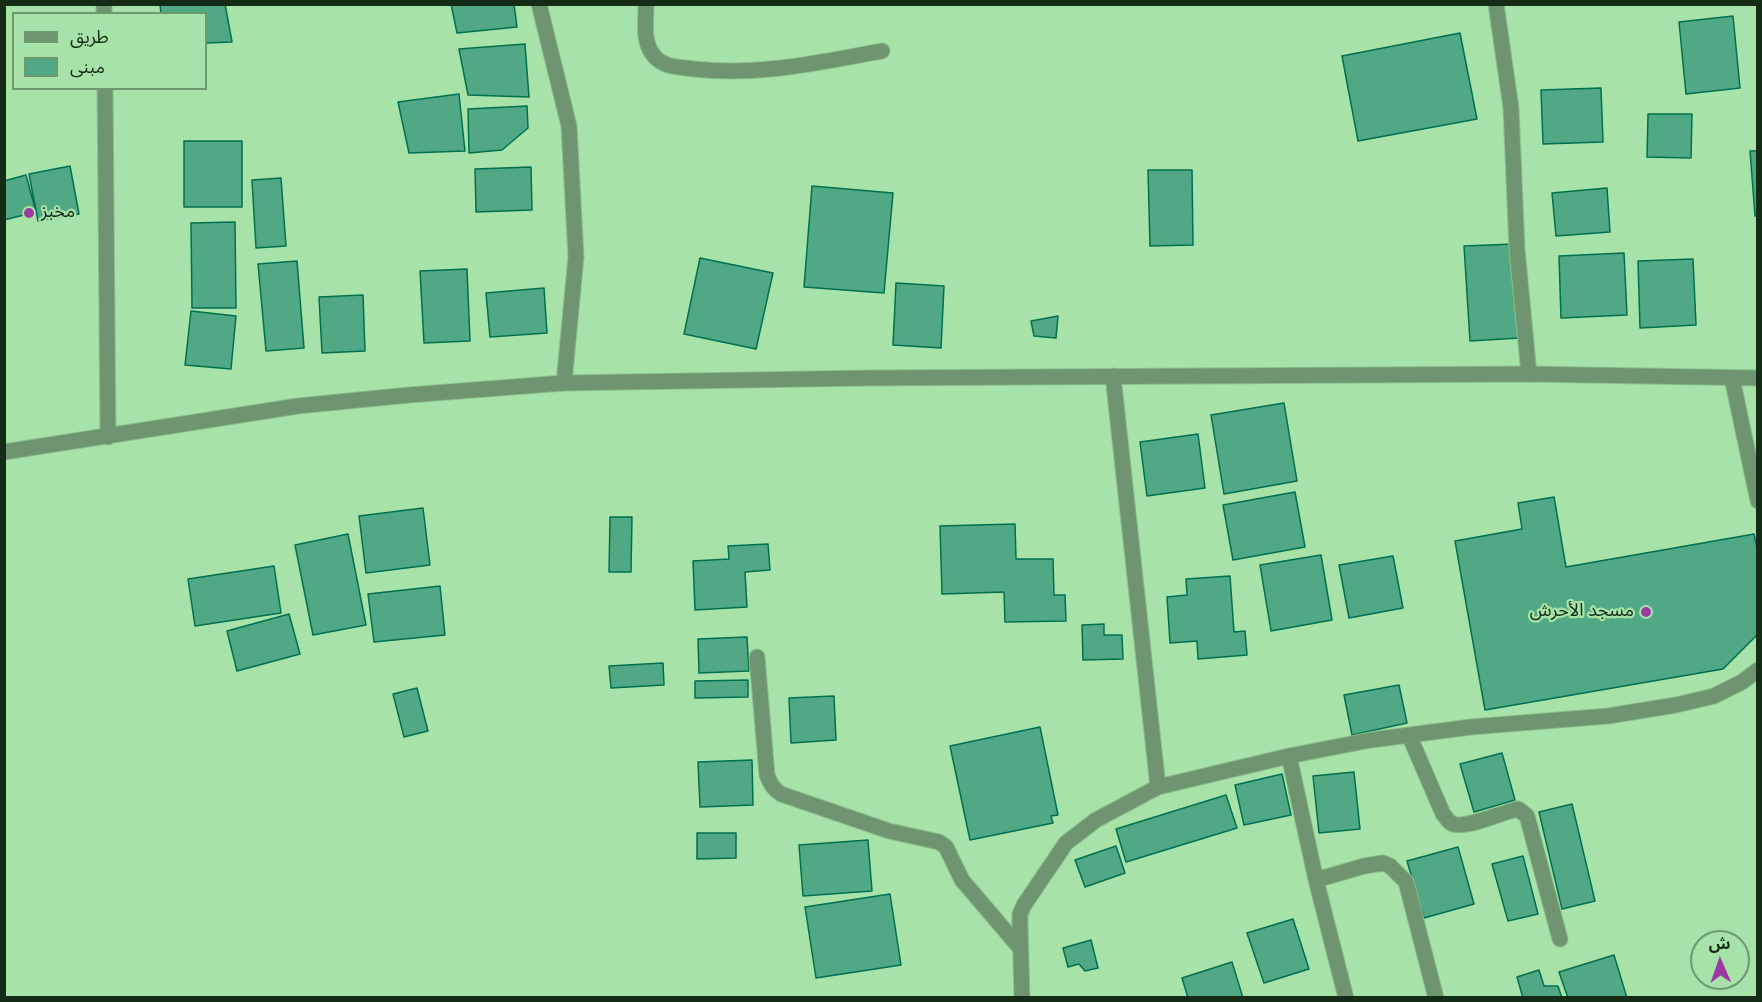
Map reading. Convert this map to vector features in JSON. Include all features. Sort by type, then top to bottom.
[{"type":"street","points":[[539,4],[569,126],[576,257],[564,383]]},
{"type":"street","points":[[646,4],[647,43],[654,56],[663,64],[670,66],[710,71],[749,72],[789,68],[882,51]]},
{"type":"street","points":[[1496,4],[1511,108],[1517,249],[1529,374]]},
{"type":"street","points":[[105,90],[108,437]]},
{"type":"street","points":[[4,452],[297,406],[409,394],[564,383],[836,378],[1529,374],[1758,378]]},
{"type":"street","points":[[1113,376],[1158,787]]},
{"type":"street","points":[[1732,378],[1758,501]]},
{"type":"street","points":[[758,657],[767,775],[775,790],[781,795],[870,825],[939,842],[946,847],[962,880],[1020,948]]},
{"type":"street","points":[[1022,998],[1020,914],[1056,854],[1082,828],[1158,787],[1288,756],[1371,740],[1471,727],[1608,716],[1676,705],[1714,696],[1742,682],[1758,670]]},
{"type":"street","points":[[1409,735],[1443,814],[1450,822],[1459,825],[1518,809],[1527,816],[1560,939]]},
{"type":"street","points":[[1288,756],[1346,998]]},
{"type":"street","points":[[1316,880],[1383,863],[1398,873],[1406,882],[1436,998]]},
{"type":"building","points":[[160,4],[225,4],[232,42],[207,43],[207,12],[161,12]]},
{"type":"building","points":[[451,4],[514,4],[517,27],[457,33]]},
{"type":"building","points":[[1733,16],[1740,88],[1686,94],[1679,22]]},
{"type":"building","points":[[1460,33],[1477,119],[1358,141],[1342,56]]},
{"type":"building","points":[[525,44],[529,97],[468,95],[459,49]]},
{"type":"building","points":[[1601,88],[1603,142],[1543,144],[1541,90]]},
{"type":"building","points":[[459,94],[465,151],[409,153],[398,102]]},
{"type":"building","points":[[527,106],[528,128],[502,150],[469,153],[468,109]]},
{"type":"building","points":[[1648,114],[1692,114],[1691,158],[1647,157]]},
{"type":"building","points":[[184,141],[242,141],[242,207],[184,207]]},
{"type":"building","points":[[1750,151],[1758,151],[1758,216],[1755,216]]},
{"type":"building","points":[[70,166],[79,214],[38,221],[29,174]]},
{"type":"building","points":[[531,167],[532,210],[476,212],[475,169]]},
{"type":"building","points":[[1148,170],[1192,170],[1193,245],[1150,246]]},
{"type":"building","points":[[26,175],[36,212],[4,220],[4,181]]},
{"type":"building","points":[[281,178],[286,246],[256,248],[252,180]]},
{"type":"building","points":[[812,186],[893,193],[884,293],[804,287]]},
{"type":"building","points":[[1607,188],[1610,232],[1556,236],[1552,193]]},
{"type":"building","points":[[235,222],[236,308],[192,308],[191,223]]},
{"type":"building","points":[[1514,244],[1519,338],[1470,341],[1464,246]]},
{"type":"building","points":[[1624,253],[1627,315],[1561,318],[1559,256]]},
{"type":"building","points":[[700,258],[773,273],[756,349],[684,334]]},
{"type":"building","points":[[1693,259],[1696,325],[1640,328],[1638,261]]},
{"type":"building","points":[[297,261],[304,348],[266,351],[258,264]]},
{"type":"building","points":[[467,269],[470,341],[424,343],[420,271]]},
{"type":"building","points":[[896,283],[944,286],[941,348],[893,345]]},
{"type":"building","points":[[544,288],[547,333],[490,337],[486,293]]},
{"type":"building","points":[[363,295],[365,351],[322,353],[319,297]]},
{"type":"building","points":[[191,311],[236,316],[231,369],[185,365]]},
{"type":"building","points":[[1058,316],[1056,338],[1034,336],[1031,321]]},
{"type":"building","points":[[1284,403],[1297,481],[1224,494],[1211,415]]},
{"type":"building","points":[[1198,434],[1205,488],[1147,496],[1140,442]]},
{"type":"building","points":[[1295,492],[1305,547],[1233,560],[1223,505]]},
{"type":"building","points":[[1554,497],[1566,567],[1754,534],[1758,553],[1758,634],[1723,669],[1485,710],[1455,541],[1522,529],[1518,503]]},
{"type":"building","points":[[423,508],[430,565],[366,573],[359,516]]},
{"type":"building","points":[[610,517],[632,517],[631,572],[609,572]]},
{"type":"building","points":[[1015,524],[1016,559],[1053,559],[1054,595],[1065,595],[1066,621],[1005,622],[1004,592],[942,594],[940,526]]},
{"type":"building","points":[[348,534],[366,625],[313,635],[295,545]]},
{"type":"building","points":[[768,544],[770,570],[745,572],[747,607],[695,610],[693,561],[729,559],[728,546]]},
{"type":"building","points":[[1321,555],[1332,620],[1271,631],[1260,565]]},
{"type":"building","points":[[1393,556],[1403,608],[1349,618],[1339,565]]},
{"type":"building","points":[[274,566],[281,613],[195,626],[188,579]]},
{"type":"building","points":[[1230,576],[1234,632],[1245,631],[1247,655],[1198,659],[1197,641],[1170,643],[1167,597],[1187,595],[1186,579]]},
{"type":"building","points":[[440,586],[445,635],[374,642],[368,594]]},
{"type":"building","points":[[289,614],[300,654],[237,671],[227,631]]},
{"type":"building","points":[[1104,624],[1104,635],[1122,635],[1123,659],[1083,660],[1082,625]]},
{"type":"building","points":[[747,637],[749,671],[699,673],[698,639]]},
{"type":"building","points":[[663,663],[664,685],[611,688],[609,666]]},
{"type":"building","points":[[748,680],[748,697],[695,698],[695,681]]},
{"type":"building","points":[[1399,685],[1407,723],[1352,735],[1344,695]]},
{"type":"building","points":[[417,688],[428,731],[404,737],[393,694]]},
{"type":"building","points":[[834,696],[836,740],[791,743],[789,698]]},
{"type":"building","points":[[1040,727],[1058,815],[1051,816],[1053,823],[970,840],[950,746]]},
{"type":"building","points":[[1502,753],[1515,800],[1474,812],[1460,764]]},
{"type":"building","points":[[752,760],[753,805],[700,807],[698,762]]},
{"type":"building","points":[[1354,772],[1360,829],[1319,833],[1313,776]]},
{"type":"building","points":[[1282,774],[1291,815],[1244,825],[1235,785]]},
{"type":"building","points":[[1226,795],[1237,828],[1126,862],[1116,829]]},
{"type":"building","points":[[1572,804],[1595,901],[1562,909],[1539,812]]},
{"type":"building","points":[[697,833],[736,833],[736,858],[697,859]]},
{"type":"building","points":[[868,840],[872,891],[803,896],[799,845]]},
{"type":"building","points":[[1116,846],[1125,873],[1085,887],[1075,860]]},
{"type":"building","points":[[1458,847],[1474,904],[1424,918],[1407,861]]},
{"type":"building","points":[[1523,856],[1538,914],[1508,921],[1492,864]]},
{"type":"building","points":[[890,894],[901,965],[816,978],[805,907]]},
{"type":"building","points":[[1293,919],[1309,969],[1264,983],[1247,933]]},
{"type":"building","points":[[1091,940],[1098,968],[1085,971],[1079,964],[1068,967],[1063,948]]},
{"type":"building","points":[[1614,955],[1627,998],[1568,998],[1559,972]]},
{"type":"building","points":[[1232,962],[1243,998],[1188,998],[1182,978]]},
{"type":"building","points":[[1539,970],[1544,986],[1558,986],[1562,998],[1523,998],[1517,977]]},
{"type":"place","name":"مخبز","points":[[29,213]]},
{"type":"place","name":"مسجد الأحرش","points":[[1646,612]]}]
